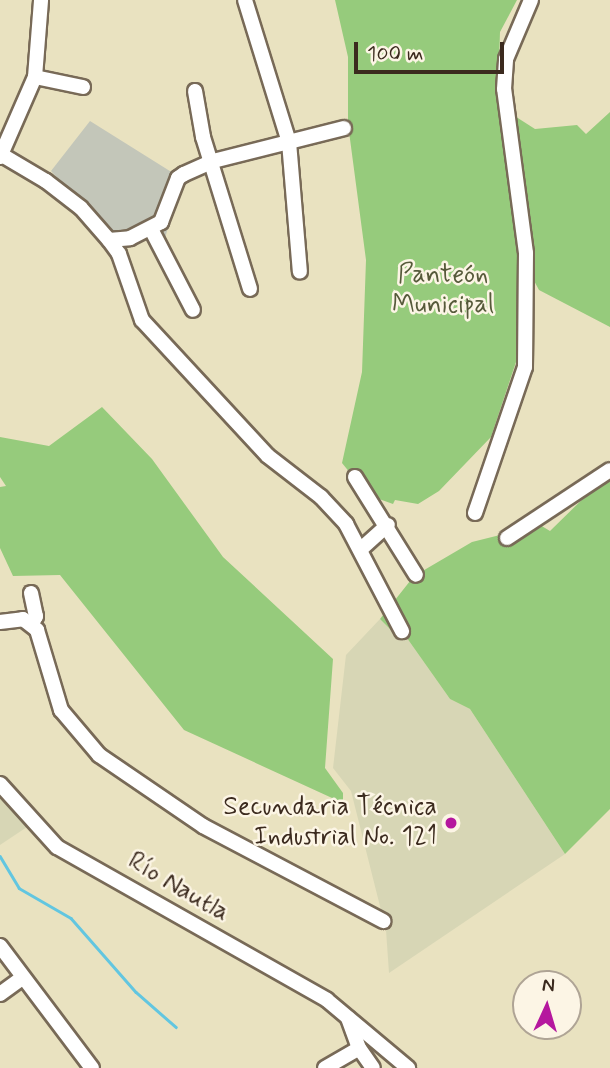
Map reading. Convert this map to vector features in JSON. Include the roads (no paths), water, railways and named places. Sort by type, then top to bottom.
[{"type":"street","points":[[246,0],[289,142],[300,272]]},
{"type":"street","points":[[475,513],[525,367],[526,253],[504,89],[506,59],[531,0]]},
{"type":"street","points":[[41,1],[35,77],[1,156],[81,208],[109,240],[119,254],[142,320],[268,456],[334,509],[361,549],[402,631]]},
{"type":"street","points":[[35,77],[83,88]]},
{"type":"street","points":[[195,91],[250,289]]},
{"type":"street","points":[[109,240],[151,229],[161,222],[178,178],[213,161],[344,128]]},
{"type":"street","points":[[151,229],[193,310]]},
{"type":"street","points":[[507,538],[610,470]]},
{"type":"street","points":[[355,477],[388,524],[416,575]]},
{"type":"street","points":[[361,549],[388,524]]},
{"type":"street","points":[[31,593],[36,616],[32,624]]},
{"type":"street","points":[[0,622],[23,619],[32,624],[61,710],[99,755],[203,826],[383,921]]},
{"type":"street","name":"Río Nautla","points":[[0,784],[57,847],[348,1016],[408,1068]]},
{"type":"street","points":[[0,946],[21,979],[92,1068]]},
{"type":"street","points":[[0,994],[21,979]]},
{"type":"street","points":[[348,1016],[359,1048],[373,1068]]},
{"type":"street","points":[[324,1068],[359,1048]]},
{"type":"waterway","points":[[0,856],[19,888],[71,918],[136,992],[176,1027]]},
{"type":"place","name":"Secundaria Técnica Industrial No. 121","points":[[451,823]]},
{"type":"park label","name":"Panteón Municipal","points":[[443,291]]}]
